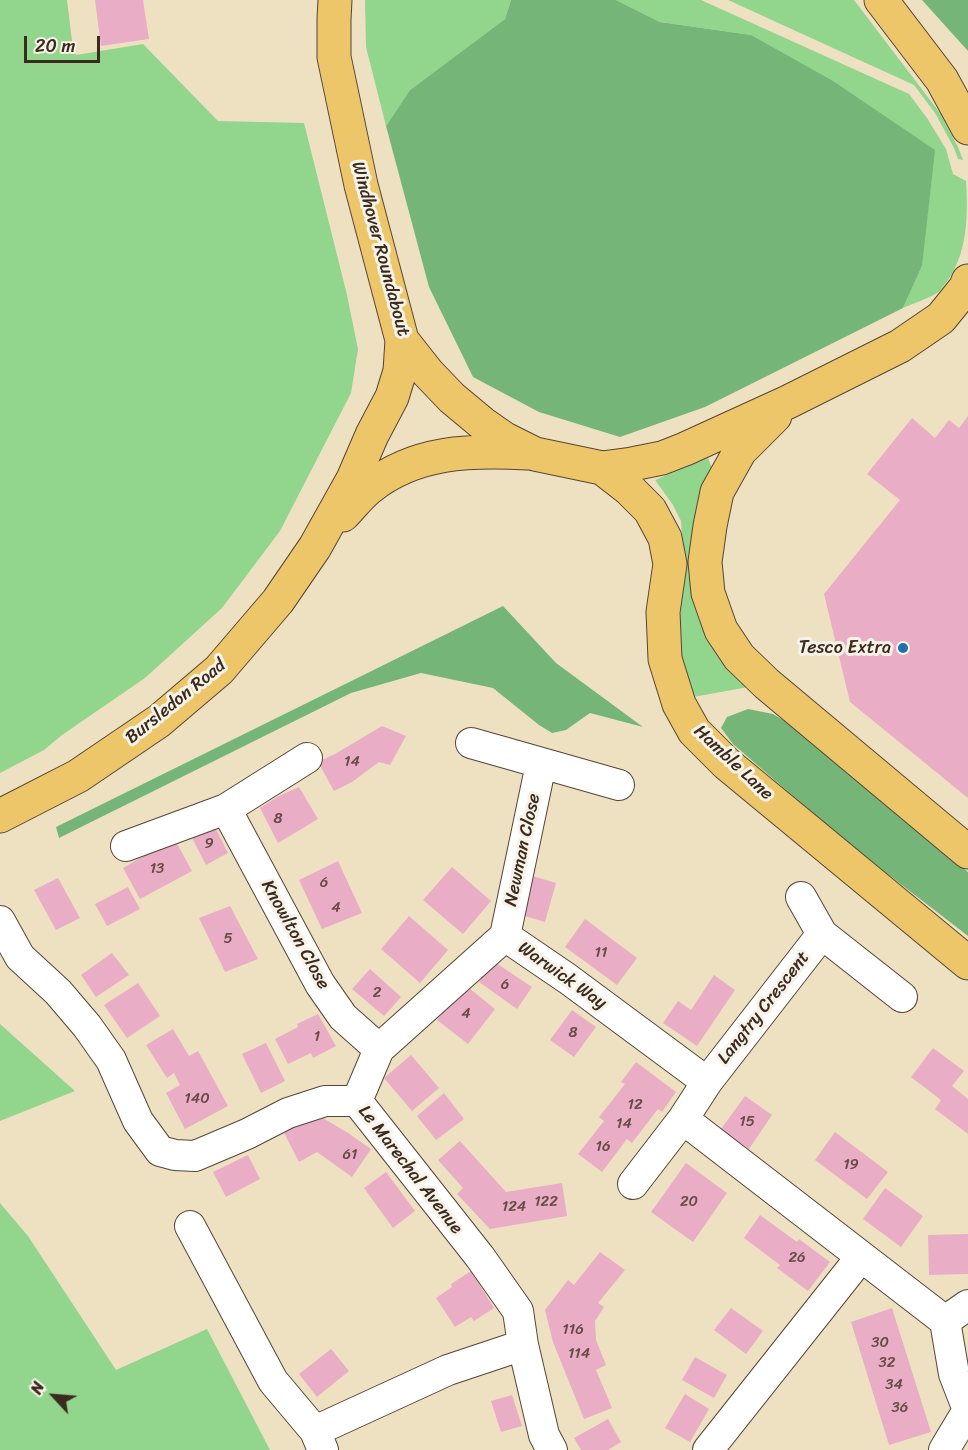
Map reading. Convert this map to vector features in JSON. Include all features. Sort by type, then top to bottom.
[{"type":"main road","points":[[317,0],[334,57]]},
{"type":"main road","name":"Windhover Roundabout","points":[[335,0],[334,57],[361,185],[402,340],[428,373],[452,398],[498,434],[535,454],[603,468],[662,458],[788,402],[900,346],[941,318],[967,285]]},
{"type":"main road","points":[[881,0],[942,80],[968,128]]},
{"type":"main road","points":[[942,80],[968,104]]},
{"type":"main road","name":"Bursledon Road","points":[[0,816],[78,776],[159,721],[219,670],[278,601],[315,547],[353,478],[392,397],[400,371],[402,340]]},
{"type":"main road","points":[[788,402],[740,451],[717,492],[705,562],[708,593],[721,630],[739,657],[767,684],[968,852]]},
{"type":"main road","name":"Bursledon Road","points":[[315,547],[368,489],[402,468],[442,455],[487,451],[535,454]]},
{"type":"main road","name":"Hamble Lane","points":[[603,468],[650,510],[665,538],[670,564],[663,612],[665,659],[679,704],[694,730],[728,764],[968,963]]},
{"type":"street","points":[[471,743],[619,785]]},
{"type":"street","points":[[126,846],[226,809],[307,758]]},
{"type":"street","name":"Newman Close","points":[[505,936],[541,764]]},
{"type":"street","name":"Knowlton Close","points":[[226,809],[320,984],[344,1017],[379,1049]]},
{"type":"street","name":"Langtry Crescent","points":[[801,897],[822,934],[902,997]]},
{"type":"street","name":"Le Marechal Avenue","points":[[0,921],[10,952],[58,992],[87,1026],[111,1060],[138,1121],[160,1150],[175,1155],[195,1156],[247,1134],[288,1113],[325,1101],[357,1101],[480,1257],[518,1311],[523,1345],[544,1435],[552,1450]]},
{"type":"street","name":"Langtry Crescent","points":[[707,1082],[822,934]]},
{"type":"street","name":"Warwick Way","points":[[357,1101],[379,1049],[505,936],[568,979],[707,1082]]},
{"type":"street","points":[[633,1184],[683,1119],[707,1082]]},
{"type":"street","points":[[683,1119],[861,1257],[956,1313],[954,1374],[968,1410],[944,1450]]},
{"type":"street","points":[[189,1226],[273,1381],[319,1440],[448,1370],[523,1345]]},
{"type":"street","points":[[708,1450],[861,1257]]},
{"type":"green space","points":[[0,0],[67,0],[76,55],[143,44],[218,121],[304,123],[347,295],[358,349],[351,393],[280,531],[222,608],[145,678],[44,750],[0,773]]},
{"type":"green space","points":[[365,0],[511,0],[505,19],[410,90],[386,126],[366,47]]},
{"type":"green space","points":[[511,0],[616,0],[660,22],[751,35],[833,81],[935,150],[922,266],[903,308],[705,407],[620,437],[539,412],[473,377],[429,287],[386,126],[410,90],[505,19]]},
{"type":"green space","points":[[616,0],[701,0],[909,94],[946,149],[953,174],[966,181],[967,207],[963,247],[953,271],[941,290],[903,308],[922,266],[751,35],[660,22]]},
{"type":"green space","points":[[728,0],[854,0],[940,113],[963,160],[958,159],[935,113],[914,85]]},
{"type":"green space","points":[[922,0],[968,0],[968,51]]},
{"type":"green space","points":[[708,458],[712,468],[697,517],[754,686],[693,697],[682,661],[679,635],[684,562],[681,521],[673,505],[655,480]]},
{"type":"green space","points":[[503,606],[556,663],[643,727],[590,713],[566,730],[552,733],[493,688],[421,673],[351,693],[59,838],[56,827]]},
{"type":"green space","points":[[748,709],[773,714],[801,731],[968,872],[968,936],[845,841],[733,744],[721,728],[727,717]]},
{"type":"green space","points":[[0,1024],[75,1091],[0,1121]]},
{"type":"green space","points":[[0,1203],[28,1236],[116,1370],[207,1329],[270,1450],[0,1450]]},
{"type":"building","points":[[95,0],[143,0],[149,39],[101,46]]},
{"type":"building","name":"Tesco Extra","points":[[968,416],[968,798],[850,702],[824,594],[900,500],[867,474],[912,418],[935,438],[949,420],[959,428]]},
{"type":"building","points":[[382,726],[406,736],[390,765],[379,762],[352,782],[334,791],[318,762]]},
{"type":"building","points":[[299,787],[318,819],[278,843],[260,808]]},
{"type":"building","points":[[213,823],[228,853],[206,865],[190,834]]},
{"type":"building","points":[[174,838],[192,871],[140,899],[123,868]]},
{"type":"building","points":[[338,861],[362,913],[322,929],[299,880]]},
{"type":"building","points":[[452,867],[491,901],[463,934],[423,900]]},
{"type":"building","points":[[529,875],[556,883],[545,922],[518,914]]},
{"type":"building","points":[[58,878],[80,918],[56,930],[34,890]]},
{"type":"building","points":[[128,887],[140,909],[107,926],[95,904]]},
{"type":"building","points":[[230,906],[258,959],[225,972],[199,918]]},
{"type":"building","points":[[409,916],[448,950],[420,983],[381,949]]},
{"type":"building","points":[[585,919],[637,958],[617,985],[565,947]]},
{"type":"building","points":[[112,953],[129,975],[96,997],[81,975]]},
{"type":"building","points":[[493,961],[532,987],[517,1009],[479,982]]},
{"type":"building","points":[[370,969],[401,997],[384,1016],[352,989]]},
{"type":"building","points":[[714,975],[735,990],[697,1046],[663,1023],[678,1001],[691,1010]]},
{"type":"building","points":[[138,983],[160,1016],[127,1038],[104,1005]]},
{"type":"building","points":[[464,984],[495,1009],[468,1044],[437,1020]]},
{"type":"building","points":[[572,1010],[596,1027],[574,1057],[550,1040]]},
{"type":"building","points":[[318,1014],[336,1046],[313,1058],[311,1053],[288,1064],[275,1039],[298,1027],[297,1024]]},
{"type":"building","points":[[173,1029],[189,1056],[198,1051],[228,1106],[185,1129],[166,1093],[180,1085],[174,1073],[167,1078],[146,1045]]},
{"type":"building","points":[[266,1043],[285,1081],[261,1093],[242,1054]]},
{"type":"building","points":[[933,1048],[964,1071],[952,1086],[968,1099],[968,1134],[935,1109],[941,1100],[911,1077]]},
{"type":"building","points":[[411,1055],[439,1088],[412,1111],[384,1078]]},
{"type":"building","points":[[636,1062],[676,1092],[662,1112],[658,1109],[632,1143],[627,1139],[602,1172],[578,1154],[604,1121],[599,1117],[625,1084],[621,1082]]},
{"type":"building","points":[[444,1093],[464,1119],[436,1140],[417,1116]]},
{"type":"building","points":[[745,1096],[772,1115],[749,1149],[721,1129]]},
{"type":"building","points":[[311,1111],[371,1149],[352,1177],[317,1152],[299,1162],[281,1127]]},
{"type":"building","points":[[835,1132],[888,1172],[867,1199],[815,1160]]},
{"type":"building","points":[[460,1141],[506,1192],[562,1183],[567,1216],[490,1229],[457,1194],[463,1188],[438,1160]]},
{"type":"building","points":[[248,1155],[260,1179],[226,1197],[213,1172]]},
{"type":"building","points":[[686,1163],[727,1193],[693,1242],[651,1212]]},
{"type":"building","points":[[386,1172],[415,1211],[393,1228],[364,1188]]},
{"type":"building","points":[[885,1188],[923,1216],[901,1247],[863,1219]]},
{"type":"building","points":[[760,1215],[797,1242],[799,1239],[830,1262],[808,1291],[777,1268],[780,1265],[744,1238]]},
{"type":"building","points":[[968,1234],[968,1274],[929,1275],[928,1235]]},
{"type":"building","points":[[600,1252],[625,1270],[598,1303],[604,1307],[595,1321],[596,1340],[606,1365],[596,1370],[612,1408],[584,1419],[553,1342],[545,1310],[568,1280],[574,1285]]},
{"type":"building","points":[[471,1271],[494,1308],[474,1321],[471,1317],[455,1327],[436,1298],[452,1287],[451,1284]]},
{"type":"building","points":[[731,1308],[763,1331],[746,1354],[714,1330]]},
{"type":"building","points":[[892,1308],[931,1432],[889,1445],[851,1322]]},
{"type":"building","points":[[331,1349],[349,1371],[317,1397],[299,1374]]},
{"type":"building","points":[[695,1357],[727,1375],[714,1398],[682,1380]]},
{"type":"building","points":[[685,1394],[709,1409],[690,1442],[665,1428]]},
{"type":"building","points":[[512,1395],[522,1426],[501,1432],[491,1401]]},
{"type":"building","points":[[608,1419],[621,1442],[608,1450],[581,1450],[574,1438]]},
{"type":"place","name":"Tesco Extra","points":[[903,648]]}]
